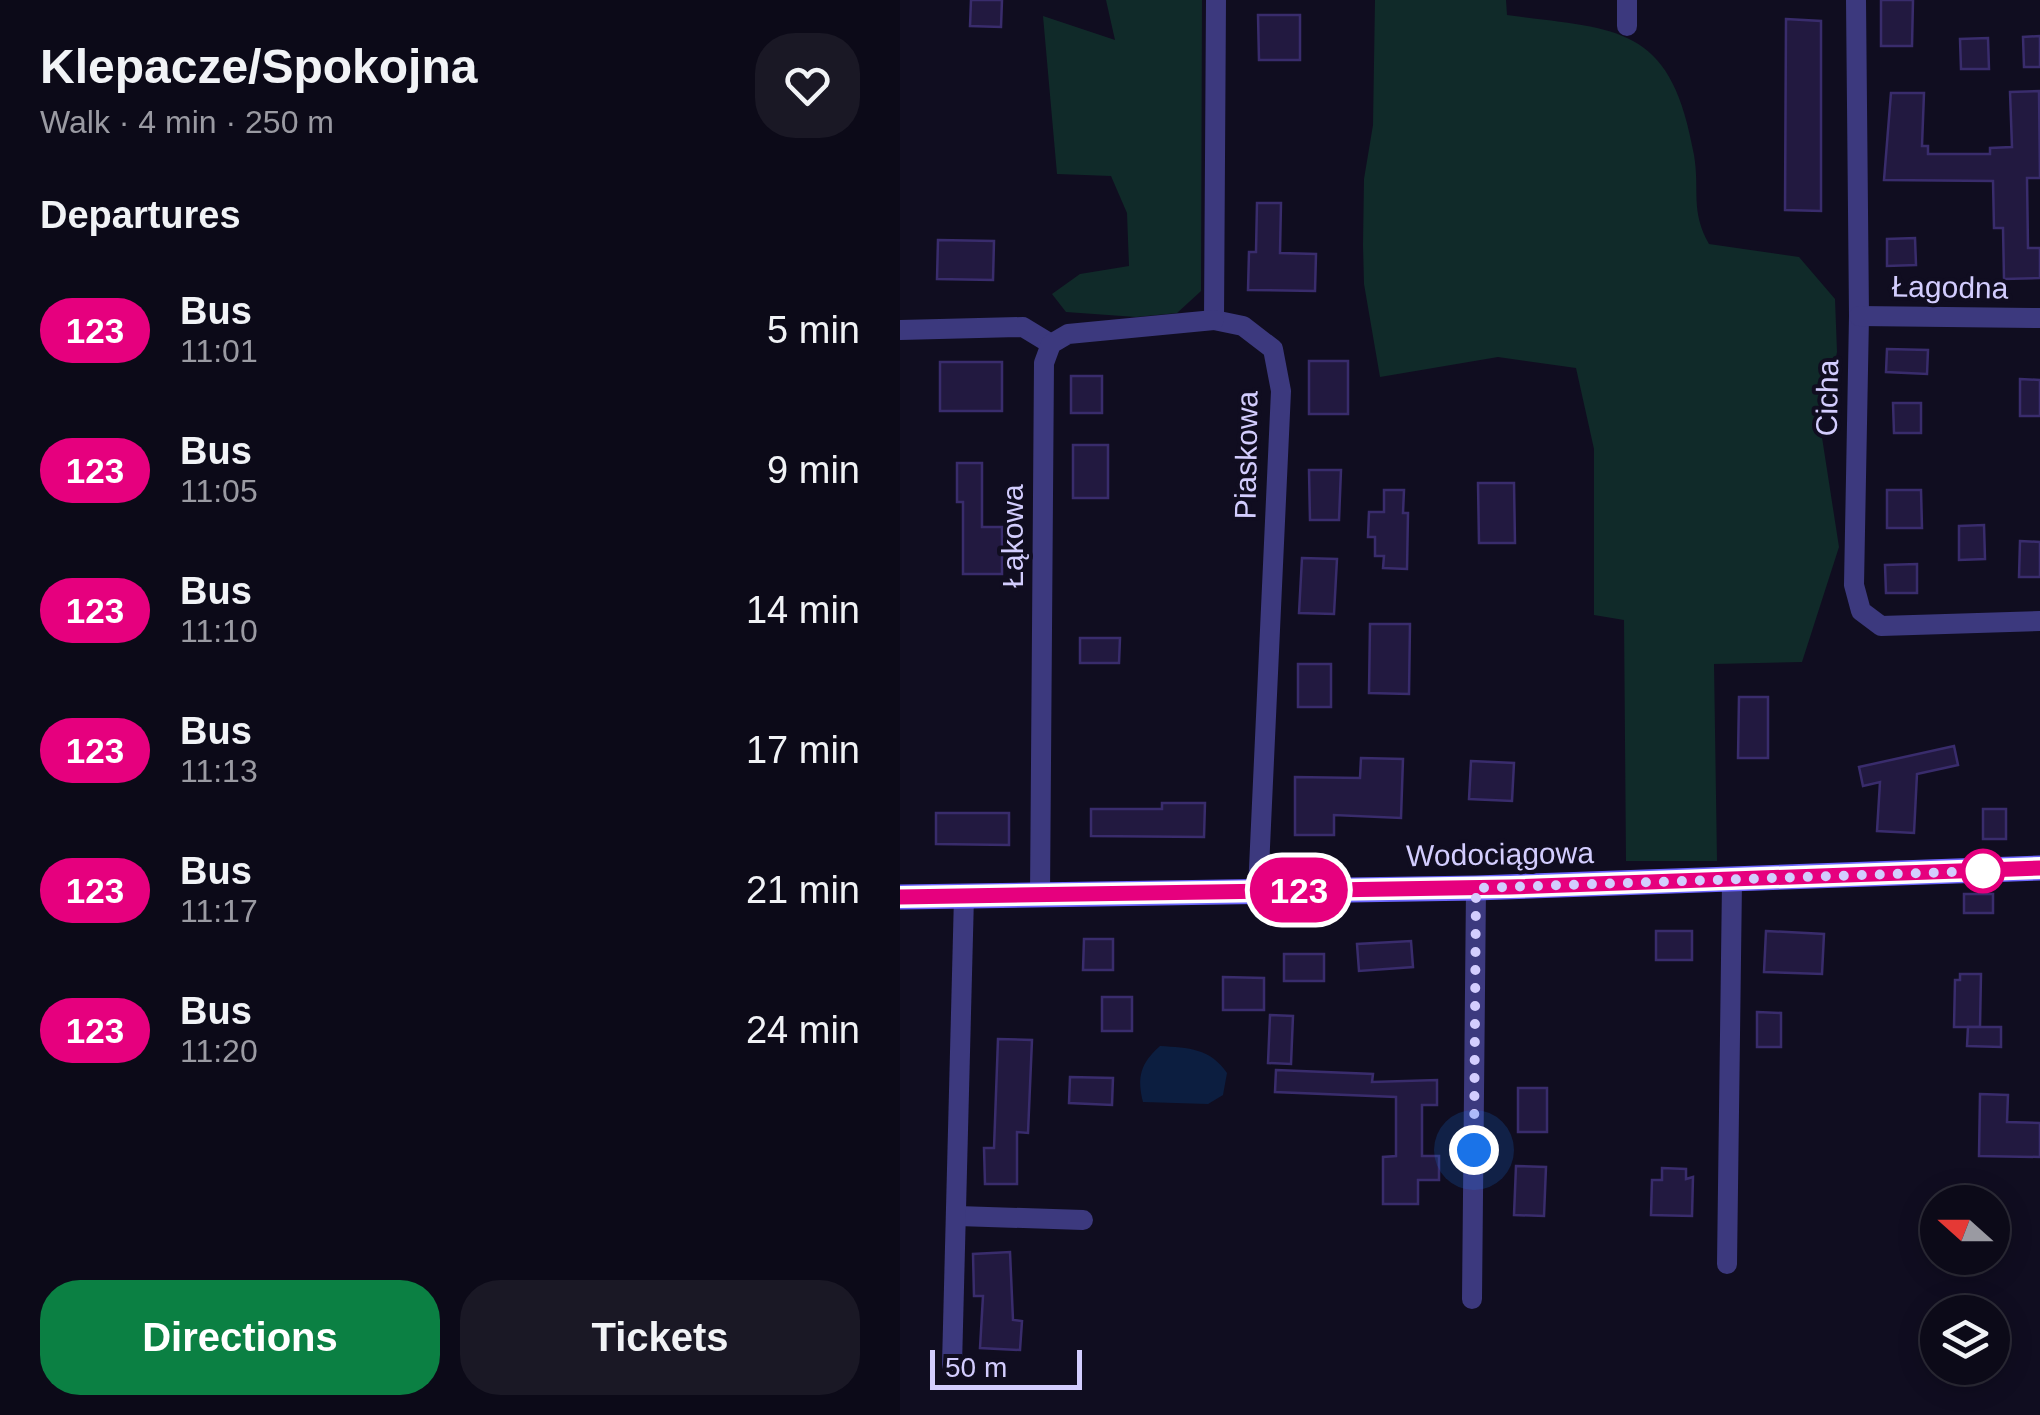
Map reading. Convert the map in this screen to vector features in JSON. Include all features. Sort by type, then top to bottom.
[{"type":"street","points":[[900,330],[1023,327],[1051,344],[1068,334],[1214,320],[1216,0]]},
{"type":"street","points":[[1627,0],[1628,26]]},
{"type":"street","name":"Cicha","points":[[1856,0],[1859,316],[1854,585],[1861,611],[1881,626],[2040,621]]},
{"type":"street","name":"Łagodna","points":[[1859,316],[2040,318]]},
{"type":"street","name":"Piaskowa","points":[[1214,320],[1243,326],[1273,349],[1281,391],[1258,890]]},
{"type":"street","name":"Łąkowa","points":[[1040,896],[1044,362],[1051,344]]},
{"type":"street","name":"Wodociągowa","points":[[900,897],[1732,882],[2040,868]]},
{"type":"street","points":[[1727,1264],[1732,882]]},
{"type":"street","points":[[1472,1299],[1476,888]]},
{"type":"street","points":[[952,1366],[964,896]]},
{"type":"street","points":[[958,1216],[1083,1220]]},
{"type":"green space","points":[[1106,0],[1202,0],[1201,291],[1177,313],[1136,317],[1066,312],[1052,294],[1080,274],[1129,266],[1127,213],[1111,176],[1057,174],[1043,16],[1115,40]]},
{"type":"green space","points":[[1375,0],[1506,0],[1507,15],[1610,31],[1634,42],[1655,57],[1671,80],[1684,112],[1696,168],[1697,210],[1709,244],[1799,257],[1835,299],[1837,352],[1821,431],[1839,547],[1802,662],[1714,664],[1717,861],[1626,861],[1624,620],[1594,615],[1594,449],[1576,368],[1498,357],[1380,377],[1364,284],[1363,245],[1364,179],[1373,125]]},
{"type":"water","points":[[1160,1046],[1189,1049],[1213,1059],[1227,1073],[1223,1095],[1208,1104],[1143,1102],[1142,1071]]},
{"type":"building","points":[[971,0],[1002,0],[1001,27],[970,26]]},
{"type":"building","points":[[1881,0],[1913,0],[1912,46],[1881,46]]},
{"type":"building","points":[[1258,15],[1300,15],[1300,60],[1259,60]]},
{"type":"building","points":[[1786,19],[1821,21],[1821,211],[1785,210]]},
{"type":"building","points":[[2040,36],[2040,67],[2024,67],[2023,37]]},
{"type":"building","points":[[1988,38],[1989,69],[1961,69],[1960,39]]},
{"type":"building","points":[[2039,91],[2040,178],[2027,178],[2028,248],[2040,248],[2040,278],[2004,279],[2003,228],[1994,228],[1993,181],[1884,180],[1891,93],[1924,93],[1922,146],[1928,146],[1928,154],[1990,154],[1990,148],[2012,147],[2010,92]]},
{"type":"building","points":[[1257,203],[1281,203],[1280,253],[1316,254],[1315,291],[1248,290],[1249,252],[1256,252]]},
{"type":"building","points":[[1915,238],[1916,265],[1887,266],[1887,239]]},
{"type":"building","points":[[938,240],[994,241],[993,280],[937,279]]},
{"type":"building","points":[[1887,349],[1928,350],[1927,374],[1886,372]]},
{"type":"building","points":[[1309,361],[1348,361],[1348,414],[1309,414]]},
{"type":"building","points":[[940,362],[1002,362],[1002,411],[940,411]]},
{"type":"building","points":[[1071,376],[1102,376],[1102,413],[1071,413]]},
{"type":"building","points":[[2020,379],[2040,380],[2040,416],[2020,416]]},
{"type":"building","points":[[1893,403],[1921,403],[1921,433],[1894,433]]},
{"type":"building","points":[[1073,445],[1108,445],[1108,498],[1073,498]]},
{"type":"building","points":[[957,463],[982,463],[982,527],[1002,527],[1002,574],[963,574],[963,502],[957,502]]},
{"type":"building","points":[[1309,470],[1341,470],[1339,520],[1310,520]]},
{"type":"building","points":[[1478,483],[1514,483],[1515,543],[1479,543]]},
{"type":"building","points":[[1384,490],[1404,490],[1403,513],[1408,513],[1407,569],[1383,568],[1384,556],[1375,556],[1375,537],[1368,537],[1369,512],[1384,512]]},
{"type":"building","points":[[1887,490],[1921,490],[1922,528],[1887,528]]},
{"type":"building","points":[[1984,525],[1985,559],[1959,560],[1959,526]]},
{"type":"building","points":[[2020,541],[2040,542],[2040,577],[2019,577]]},
{"type":"building","points":[[1302,558],[1337,559],[1334,614],[1299,613]]},
{"type":"building","points":[[1917,564],[1917,593],[1886,593],[1885,565]]},
{"type":"building","points":[[1370,624],[1410,624],[1409,694],[1369,693]]},
{"type":"building","points":[[1080,638],[1120,638],[1119,663],[1080,663]]},
{"type":"building","points":[[1298,664],[1331,664],[1331,707],[1298,707]]},
{"type":"building","points":[[1739,697],[1768,697],[1768,758],[1738,758]]},
{"type":"building","points":[[1954,746],[1958,765],[1917,774],[1914,833],[1877,831],[1880,782],[1863,786],[1859,767]]},
{"type":"building","points":[[1361,758],[1403,759],[1401,818],[1334,815],[1334,835],[1295,835],[1295,777],[1360,778]]},
{"type":"building","points":[[1471,761],[1514,763],[1512,801],[1469,799]]},
{"type":"building","points":[[1162,803],[1205,803],[1204,837],[1091,836],[1091,809],[1162,809]]},
{"type":"building","points":[[1983,809],[2006,809],[2006,839],[1983,839]]},
{"type":"building","points":[[936,813],[1009,813],[1009,845],[936,844]]},
{"type":"building","points":[[1964,894],[1993,894],[1993,913],[1964,913]]},
{"type":"building","points":[[1656,931],[1692,931],[1692,960],[1656,960]]},
{"type":"building","points":[[1766,931],[1824,934],[1822,974],[1764,972]]},
{"type":"building","points":[[1084,939],[1113,939],[1113,970],[1083,970]]},
{"type":"building","points":[[1411,941],[1413,967],[1359,971],[1357,944]]},
{"type":"building","points":[[1284,954],[1324,954],[1324,981],[1284,981]]},
{"type":"building","points":[[1960,974],[1981,974],[1980,1027],[1954,1027],[1955,980],[1960,980]]},
{"type":"building","points":[[1223,977],[1264,978],[1264,1010],[1223,1010]]},
{"type":"building","points":[[1102,997],[1132,997],[1132,1031],[1102,1031]]},
{"type":"building","points":[[1757,1012],[1781,1013],[1781,1047],[1757,1047]]},
{"type":"building","points":[[1270,1015],[1293,1016],[1291,1064],[1268,1063]]},
{"type":"building","points":[[1968,1027],[2001,1027],[2001,1047],[1967,1046]]},
{"type":"building","points":[[998,1039],[1032,1040],[1028,1133],[1017,1132],[1017,1184],[985,1184],[984,1148],[994,1148]]},
{"type":"building","points":[[1276,1070],[1373,1074],[1372,1082],[1437,1080],[1437,1105],[1422,1105],[1422,1156],[1439,1156],[1439,1180],[1418,1180],[1418,1204],[1383,1204],[1383,1157],[1396,1156],[1396,1097],[1275,1092]]},
{"type":"building","points":[[1070,1077],[1113,1078],[1112,1105],[1069,1103]]},
{"type":"building","points":[[1518,1088],[1547,1088],[1547,1132],[1518,1132]]},
{"type":"building","points":[[1980,1094],[2008,1095],[2007,1122],[2040,1123],[2040,1157],[1979,1156]]},
{"type":"building","points":[[1516,1166],[1546,1167],[1544,1216],[1514,1215]]},
{"type":"building","points":[[1662,1168],[1686,1169],[1686,1179],[1693,1177],[1692,1216],[1651,1215],[1652,1180],[1662,1180]]},
{"type":"building","points":[[1010,1252],[1013,1320],[1022,1321],[1020,1350],[980,1348],[983,1296],[974,1296],[973,1254]]},
{"type":"bus line","name":"123","points":[[900,897],[1732,882],[2040,868]]},
{"type":"route","points":[[1474,1150],[1476,888],[1983,871]]}]
